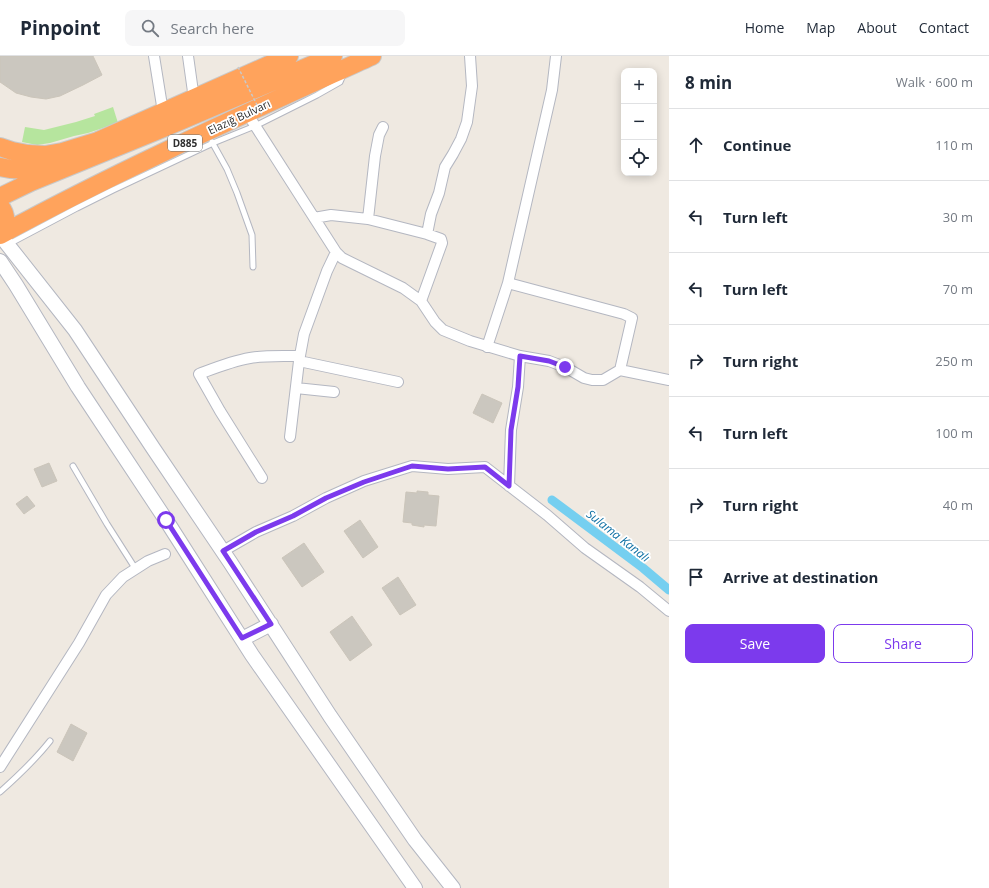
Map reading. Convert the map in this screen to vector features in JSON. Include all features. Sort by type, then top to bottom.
[{"type":"highway","points":[[0,146],[12,151],[46,155],[62,152],[98,141],[289,56]]},
{"type":"highway","name":"Elazığ Bulvarı","points":[[0,197],[31,182],[166,127],[345,62],[372,56]]},
{"type":"highway","points":[[345,62],[385,56]]},
{"type":"highway","name":"Elazığ Bulvarı","points":[[3,238],[48,209],[254,118],[345,62]]},
{"type":"highway","points":[[0,167],[11,170],[26,170],[92,157]]},
{"type":"highway","points":[[0,206],[3,210],[6,222],[3,238]]},
{"type":"main road","points":[[3,238],[75,330],[223,551],[330,716],[411,833],[453,888]]},
{"type":"main road","points":[[0,261],[78,387],[257,661],[415,888]]},
{"type":"main road","points":[[242,638],[271,624]]},
{"type":"street","points":[[154,56],[163,112]]},
{"type":"street","points":[[188,56],[194,99]]},
{"type":"street","points":[[427,234],[431,214],[439,193],[445,167],[461,139],[467,122],[472,86],[470,56]]},
{"type":"street","points":[[487,347],[508,283],[552,90],[556,56]]},
{"type":"street","points":[[254,118],[336,252],[342,258],[403,288],[421,301],[435,322],[443,330],[487,347],[520,356],[549,361],[565,367],[584,378],[592,380],[603,380],[620,370],[669,380]]},
{"type":"street","points":[[368,219],[375,156],[382,127]]},
{"type":"street","points":[[314,218],[331,215],[368,219],[442,239],[442,243],[421,301]]},
{"type":"street","points":[[290,437],[299,359],[304,334],[327,271],[336,252]]},
{"type":"street","points":[[508,283],[624,314],[632,318],[620,370]]},
{"type":"street","points":[[262,478],[220,411],[199,374],[249,358],[276,356],[299,359],[398,382]]},
{"type":"street","points":[[509,486],[511,430],[518,387],[520,356]]},
{"type":"street","points":[[296,388],[334,392]]},
{"type":"street","points":[[223,551],[256,532],[293,516],[326,498],[364,482],[412,466],[448,469],[485,467],[547,515],[585,548],[640,587],[669,611]]},
{"type":"street","points":[[0,767],[79,642],[106,595],[123,576],[148,561],[165,554]]},
{"type":"lane","points":[[210,138],[227,169],[252,235],[253,267]]},
{"type":"lane","points":[[74,466],[107,524],[135,568]]},
{"type":"lane","points":[[0,792],[22,773],[50,741]]},
{"type":"path","points":[[238,67],[254,118]]},
{"type":"green space","points":[[113,107],[118,123],[50,143],[37,145],[22,142],[25,127],[44,130],[95,116],[94,114]]},
{"type":"building","points":[[0,56],[93,56],[102,75],[60,96],[46,99],[31,97],[16,93],[0,82]]},
{"type":"building","points":[[482,394],[502,403],[493,423],[473,413]]},
{"type":"building","points":[[49,463],[57,481],[42,487],[34,469]]},
{"type":"building","points":[[417,491],[428,492],[428,495],[439,496],[436,526],[424,525],[424,527],[403,522],[406,492],[417,493]]},
{"type":"building","points":[[27,496],[35,506],[24,514],[16,504]]},
{"type":"building","points":[[360,520],[378,547],[363,558],[344,531]]},
{"type":"building","points":[[304,543],[324,572],[302,587],[282,558]]},
{"type":"building","points":[[398,577],[416,605],[400,615],[382,588]]},
{"type":"building","points":[[352,616],[372,645],[350,661],[330,632]]},
{"type":"building","points":[[71,724],[87,733],[73,761],[57,752]]},
{"type":"waterway","name":"Sulama Kanalı","points":[[552,500],[643,568],[669,590]]},
{"type":"route","points":[[166,520],[242,638],[271,624],[223,551],[256,532],[293,516],[326,498],[364,482],[412,466],[448,469],[485,467],[509,486],[511,430],[518,387],[520,356],[549,361],[565,367]]}]
